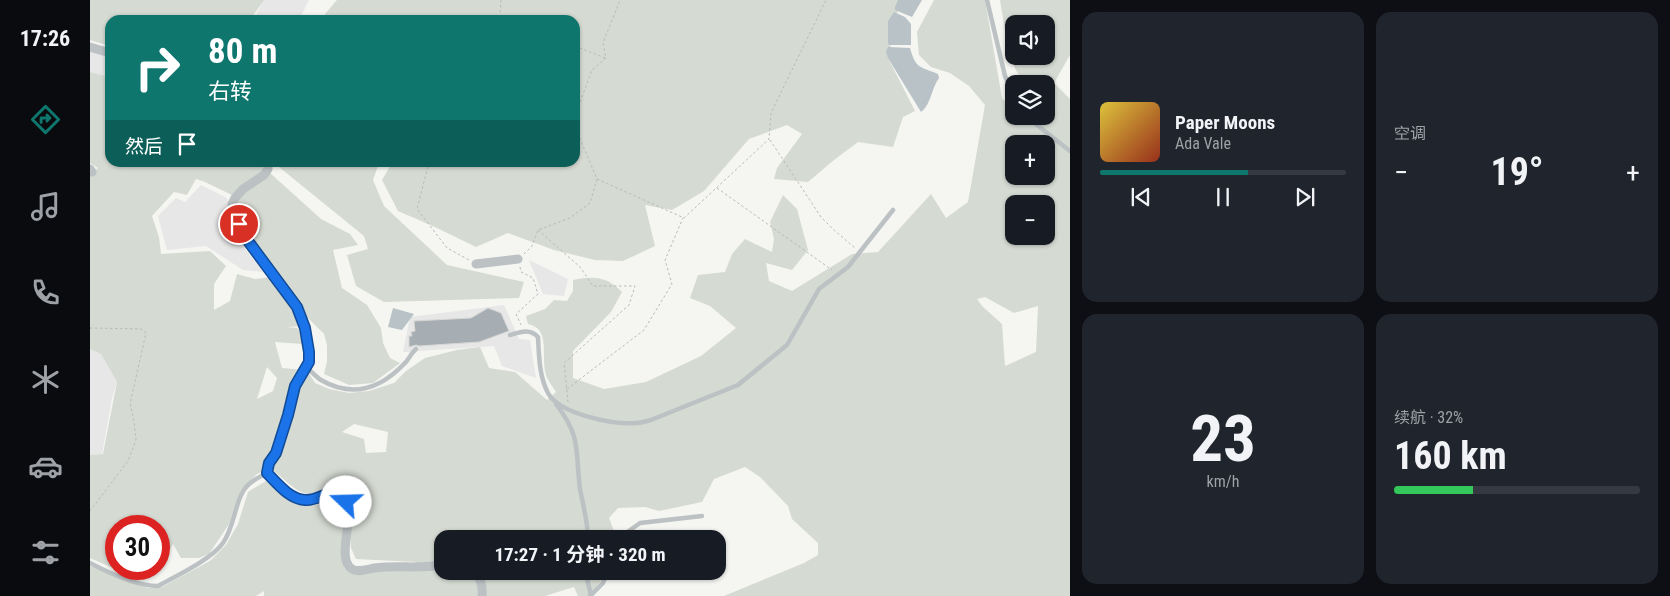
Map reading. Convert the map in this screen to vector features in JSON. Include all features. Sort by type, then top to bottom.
[{"type":"street","points":[[90,47],[105,52]]},
{"type":"street","points":[[268,167],[264,175],[243,189],[235,198],[232,204],[233,212],[245,237],[295,304],[305,328],[309,362],[295,386],[286,423],[276,453],[269,463],[267,473],[288,493],[297,498],[305,500],[333,492],[344,498],[348,518],[346,555],[348,566],[352,570],[358,571],[388,566],[434,565]]},
{"type":"street","points":[[476,264],[518,259]]},
{"type":"street","points":[[480,580],[482,596]]},
{"type":"lane","points":[[987,0],[1005,76]]},
{"type":"lane","points":[[1037,125],[1070,151]]},
{"type":"lane","points":[[556,403],[569,410],[596,418],[636,424],[651,420],[738,385],[787,345],[819,289],[848,267],[893,210]]},
{"type":"lane","points":[[510,335],[523,332],[533,333],[538,337],[539,364],[543,379],[549,394],[573,430],[577,446],[580,486],[587,530]]},
{"type":"lane","points":[[306,367],[319,380],[357,390],[368,389],[388,378],[405,364],[411,353],[416,349]]},
{"type":"lane","points":[[90,563],[110,573],[150,586],[158,586],[218,550],[233,524],[241,495],[246,487],[267,473]]},
{"type":"lane","points":[[630,530],[640,523],[702,516]]},
{"type":"lane","points":[[587,580],[590,595]]},
{"type":"lane","points":[[590,595],[604,580]]},
{"type":"path","points":[[500,15],[502,0]]},
{"type":"path","points":[[606,58],[603,43],[620,0]]},
{"type":"path","points":[[567,389],[644,330],[672,284],[665,260],[684,218],[769,139],[772,113],[826,0]]},
{"type":"path","points":[[580,48],[606,58]]},
{"type":"path","points":[[580,102],[592,70],[606,58]]},
{"type":"path","points":[[523,332],[516,314],[538,294],[533,278],[521,272],[518,259],[532,246],[538,230],[570,218],[590,203],[597,179],[580,139]]},
{"type":"path","points":[[769,139],[822,217],[860,252]]},
{"type":"path","points":[[428,167],[417,209],[447,248],[476,264]]},
{"type":"path","points":[[597,179],[684,218]]},
{"type":"path","points":[[717,188],[838,274]]},
{"type":"path","points":[[538,230],[580,267],[593,286],[635,286],[629,305],[564,363],[569,410]]},
{"type":"path","points":[[90,328],[141,328],[146,333],[130,404],[136,440],[128,461],[90,511]]},
{"type":"shaded area","points":[[90,0],[264,0],[254,15],[105,15],[105,44],[90,40]]},
{"type":"shaded area","points":[[263,0],[309,0],[302,15],[256,15]]},
{"type":"shaded area","points":[[337,0],[900,0],[888,58],[915,111],[903,117],[893,147],[858,142],[808,182],[774,179],[777,168],[802,134],[787,125],[749,139],[704,191],[672,210],[645,205],[655,246],[623,261],[595,260],[554,250],[508,233],[476,247],[398,211],[382,180],[390,167],[580,167],[580,15],[325,14]]},
{"type":"shaded area","points":[[898,0],[922,0],[912,17],[895,10]]},
{"type":"shaded area","points":[[934,0],[985,0],[1002,98],[1005,101],[1005,125],[1055,125],[1055,84],[1070,99],[1070,596],[724,596],[804,563],[818,555],[818,543],[792,519],[788,506],[760,477],[745,467],[714,479],[702,502],[659,511],[645,507],[618,508],[609,518],[614,530],[434,530],[434,580],[602,580],[588,596],[578,596],[574,587],[545,596],[264,596],[264,591],[256,596],[90,596],[90,566],[105,572],[105,580],[127,580],[148,588],[162,587],[210,561],[226,545],[238,524],[248,492],[266,481],[289,497],[309,505],[330,500],[342,501],[344,567],[350,572],[414,565],[416,562],[356,559],[351,548],[348,497],[338,490],[317,494],[304,493],[269,468],[257,474],[241,490],[229,524],[209,554],[199,558],[181,558],[173,544],[170,549],[170,515],[105,515],[105,565],[90,558],[90,455],[103,454],[117,382],[101,354],[90,349],[90,175],[98,168],[90,163],[90,72],[105,76],[105,167],[263,167],[321,219],[350,234],[358,245],[333,250],[342,288],[367,305],[381,328],[383,343],[390,358],[400,363],[373,383],[349,385],[324,374],[327,361],[327,345],[324,334],[301,311],[246,232],[233,204],[236,197],[196,179],[187,195],[174,192],[152,216],[159,237],[161,254],[210,251],[226,266],[214,284],[214,310],[230,301],[237,274],[255,279],[273,277],[293,304],[303,326],[287,327],[297,328],[304,335],[303,344],[275,342],[282,368],[308,372],[315,383],[329,389],[349,393],[369,391],[394,383],[406,371],[425,358],[457,350],[480,347],[489,368],[515,372],[547,400],[556,392],[549,382],[544,368],[543,338],[535,327],[528,324],[526,316],[545,309],[554,300],[567,301],[573,291],[573,280],[599,278],[611,283],[622,292],[611,312],[573,351],[573,378],[604,389],[646,382],[701,356],[736,328],[710,306],[690,298],[698,275],[725,272],[732,254],[745,239],[772,252],[774,239],[770,222],[783,195],[797,209],[808,250],[792,270],[766,263],[769,281],[792,291],[852,254],[878,252],[931,194],[946,218],[968,202],[985,105],[969,86],[950,73],[931,67],[919,55],[917,32]],"holes":[[[985,297],[1014,313],[1038,306],[1036,352],[1005,366],[1002,324],[977,299]],[[267,367],[277,378],[273,391],[257,399]],[[354,424],[388,432],[386,452],[366,453],[364,439],[342,432]]]},
{"type":"shaded area","points":[[1000,0],[1070,0],[1070,55],[1055,81],[1055,75],[1018,75],[1014,65],[1055,65],[1055,15],[1005,15],[1005,31]]},
{"type":"shaded area","points":[[894,12],[905,17],[911,24],[911,45],[889,45],[888,21]]},
{"type":"shaded area","points":[[888,47],[910,48],[914,60],[919,66],[938,74],[939,78],[929,101],[921,112],[888,58],[886,52]]},
{"type":"shaded area","points":[[90,48],[105,53],[105,76],[90,72]]},
{"type":"shaded area","points":[[279,167],[378,167],[373,180],[384,206],[447,265],[524,282],[519,298],[384,302],[356,286],[347,255],[368,249],[364,236]]},
{"type":"shaded area","points":[[201,185],[227,198],[237,238],[263,272],[243,270],[206,246],[167,250],[158,216],[176,198],[185,202]]},
{"type":"shaded area","points":[[529,260],[568,279],[564,296],[543,294]]},
{"type":"shaded area","points":[[504,305],[519,339],[530,340],[536,378],[502,366],[494,346],[403,352],[410,317]]},
{"type":"shaded area","points":[[393,308],[414,314],[402,330],[388,327]]},
{"type":"shaded area","points":[[90,349],[101,354],[117,382],[112,398],[102,454],[90,455]]},
{"type":"building","points":[[488,308],[501,313],[509,331],[479,342],[409,347],[409,336],[412,336],[411,332],[415,331],[414,321],[471,318]]},
{"type":"route","points":[[239,224],[245,237],[297,307],[305,328],[309,352],[309,362],[295,386],[276,453],[269,463],[267,473],[288,493],[297,498],[313,499],[333,492],[339,494],[346,502]]}]
